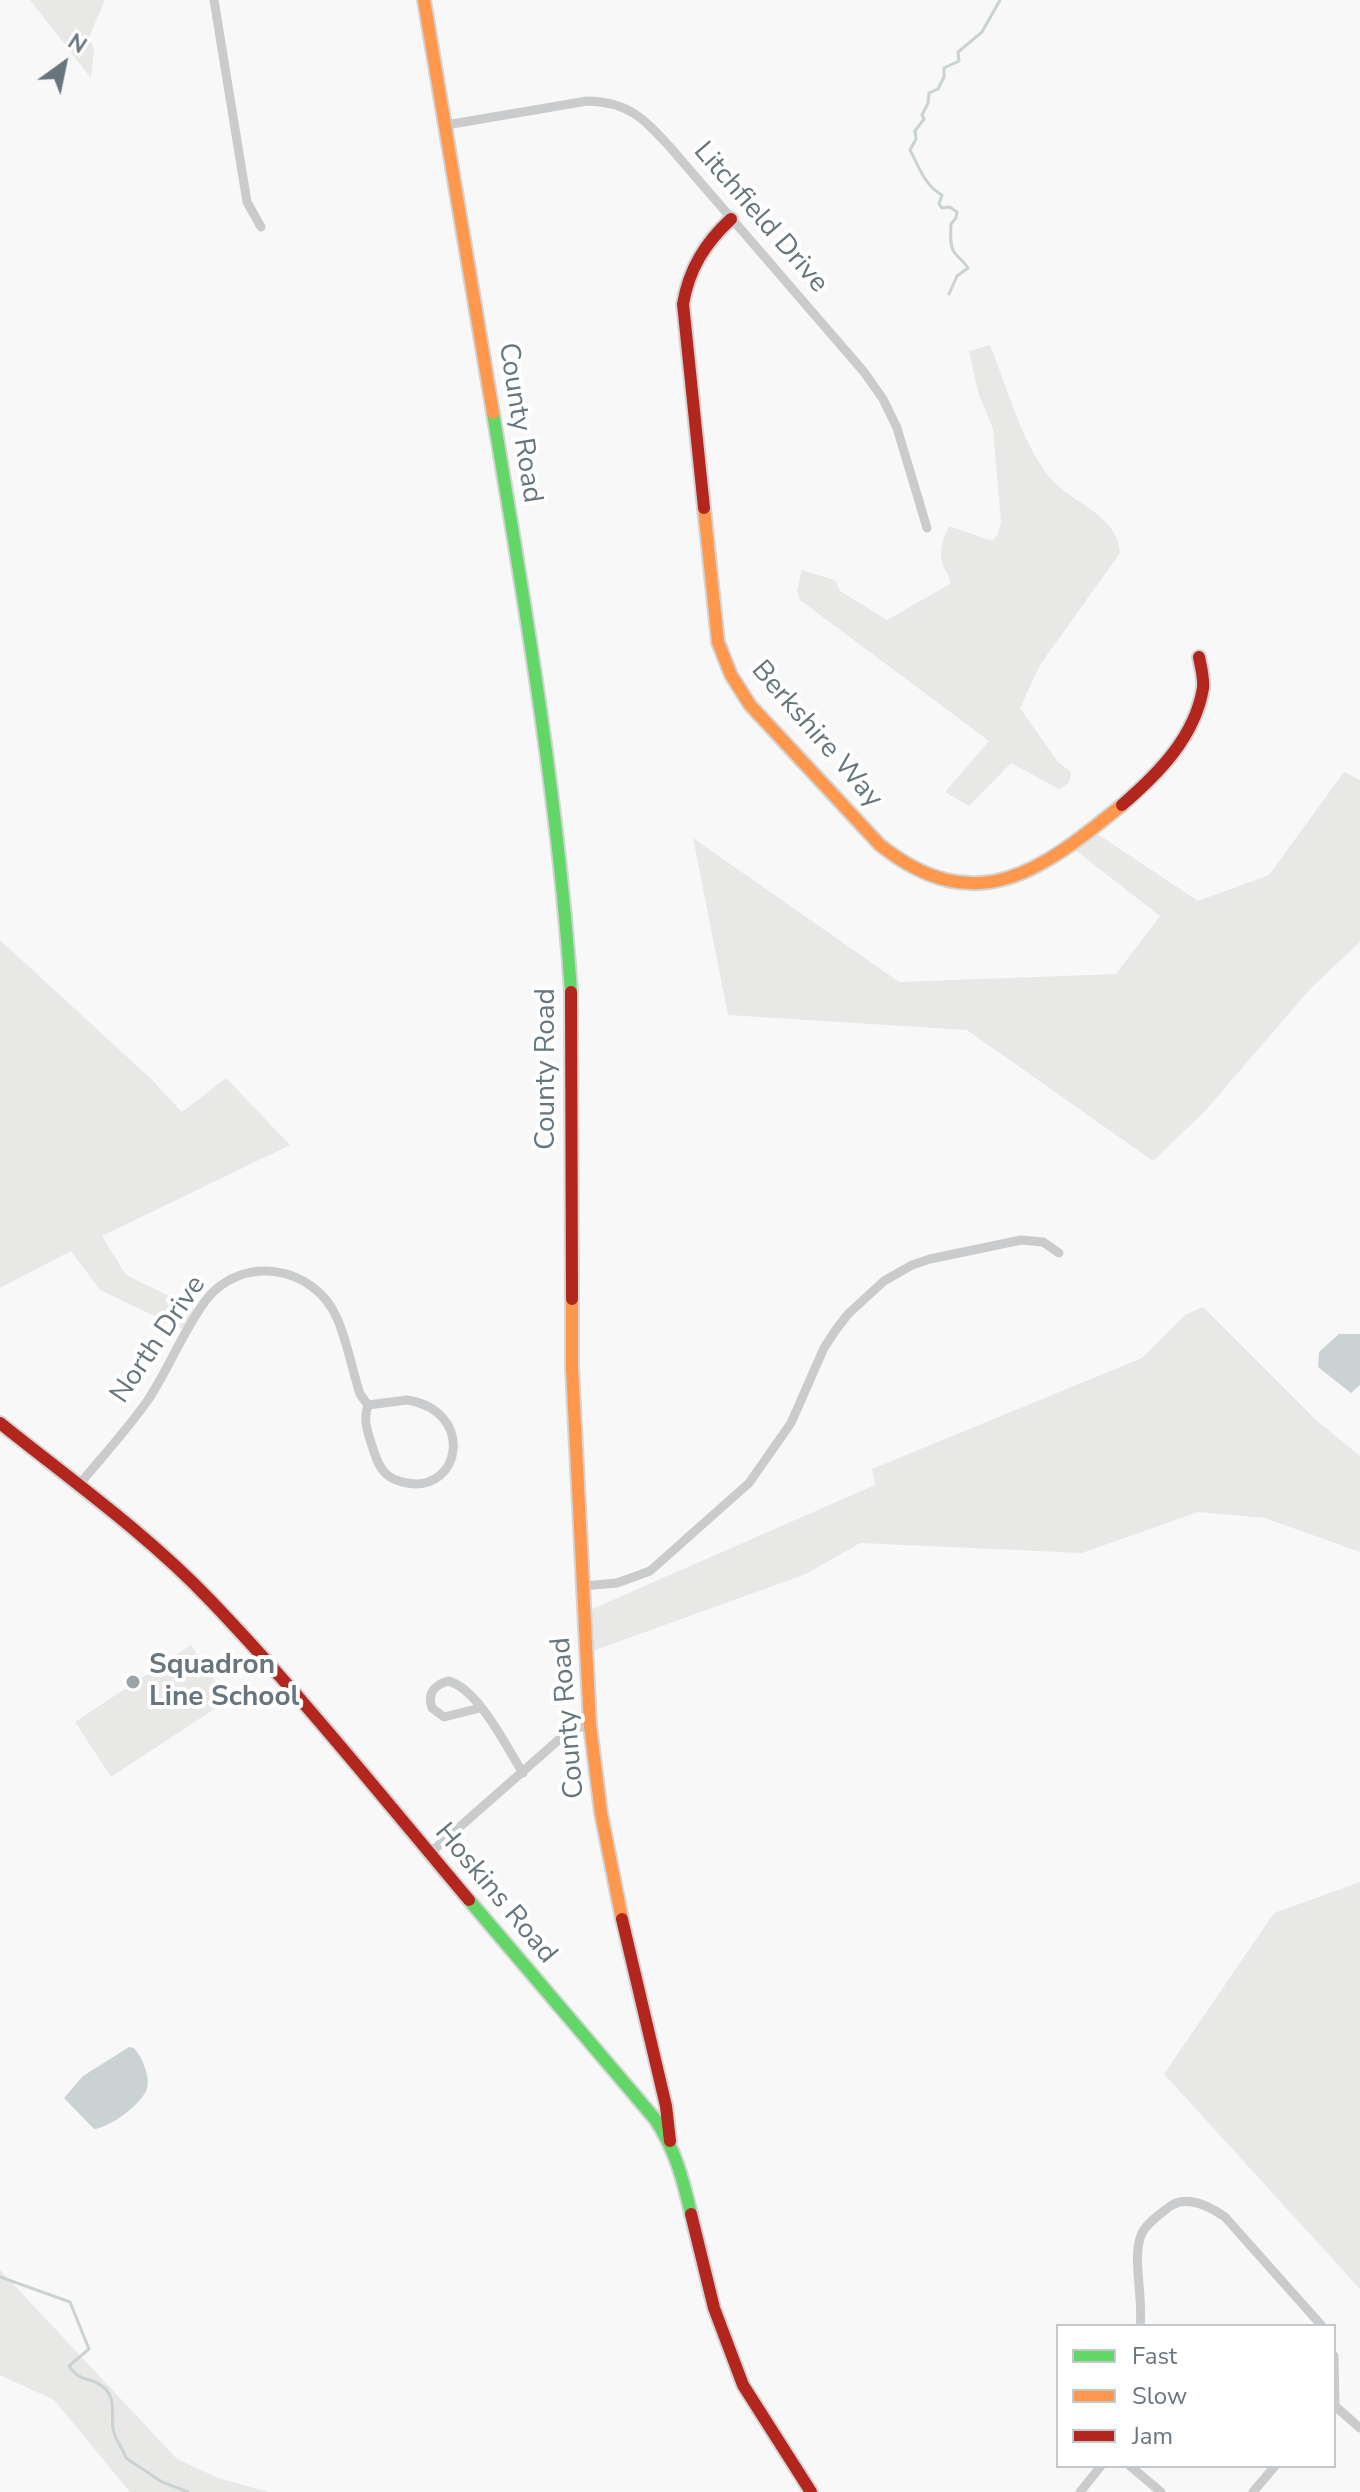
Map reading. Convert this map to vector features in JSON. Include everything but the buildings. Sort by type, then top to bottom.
[{"type":"street","points":[[214,0],[247,202],[261,227]]},
{"type":"street","name":"County Road","points":[[424,0],[527,617],[565,902],[571,998],[572,1367],[590,1725],[614,1884],[666,2106],[670,2141]]},
{"type":"street","name":"Litchfield Drive","points":[[446,125],[587,101],[626,108],[648,123],[864,372],[883,399],[897,428],[927,528]]},
{"type":"street","name":"Berkshire Way","points":[[731,219],[713,235],[692,266],[683,304],[718,642],[731,675],[750,705],[880,845],[902,864],[937,880],[987,884],[1024,873],[1110,815],[1146,787],[1164,766],[1193,717],[1204,684],[1199,657]]},
{"type":"street","points":[[583,1586],[617,1583],[650,1571],[749,1483],[791,1423],[824,1348],[835,1331],[848,1314],[884,1281],[930,1259],[1021,1240],[1043,1242],[1059,1253]]},
{"type":"street","name":"North Drive","points":[[78,1486],[147,1401],[206,1300],[224,1282],[238,1275],[276,1271],[313,1287],[336,1317],[360,1394],[368,1405]]},
{"type":"street","name":"North Drive","points":[[407,1400],[424,1403],[438,1411],[449,1424],[454,1440],[452,1457],[445,1470],[435,1479],[412,1484],[394,1481],[381,1470],[364,1417],[368,1405],[407,1400]]},
{"type":"street","name":"Hoskins Road","points":[[0,1423],[154,1547],[209,1599],[655,2119],[670,2141],[680,2168],[714,2308],[743,2385],[811,2492]]},
{"type":"street","points":[[480,1708],[444,1717],[432,1708],[431,1694],[441,1683],[452,1681],[461,1687],[480,1708],[523,1773]]},
{"type":"street","points":[[430,1853],[571,1729],[590,1725]]},
{"type":"street","points":[[1140,2324],[1139,2246],[1142,2232],[1176,2202],[1190,2201],[1225,2217],[1320,2324]]},
{"type":"street","points":[[1336,2407],[1360,2428]]},
{"type":"street","points":[[1080,2492],[1099,2468]]},
{"type":"street","points":[[1132,2468],[1161,2492]]},
{"type":"street","points":[[1253,2492],[1273,2468]]},
{"type":"shaded area","points":[[30,0],[105,0],[89,37],[94,49],[91,78]]},
{"type":"shaded area","points":[[990,345],[1025,437],[1044,470],[1065,492],[1105,521],[1118,541],[1120,553],[1040,665],[1020,708],[1058,762],[1071,772],[1069,783],[1059,789],[1011,763],[969,806],[945,792],[989,741],[800,600],[797,591],[802,570],[835,580],[840,591],[887,620],[950,584],[941,556],[949,526],[992,541],[998,534],[1001,523],[993,429],[978,392],[969,351]]},
{"type":"shaded area","points":[[1344,772],[1360,780],[1360,942],[1311,988],[1205,1111],[1153,1161],[967,1030],[728,1015],[693,838],[899,982],[1116,974],[1160,916],[1074,849],[1096,833],[1198,901],[1269,875]]},
{"type":"shaded area","points":[[0,940],[149,1077],[182,1112],[226,1078],[290,1145],[102,1236],[126,1275],[198,1310],[186,1331],[100,1290],[71,1251],[0,1288]]},
{"type":"shaded area","points":[[1203,1307],[1316,1420],[1360,1456],[1360,1552],[1265,1518],[1198,1512],[1082,1553],[860,1543],[806,1574],[590,1652],[592,1609],[875,1485],[872,1469],[1142,1358],[1185,1315]]},
{"type":"shaded area","points":[[1339,1334],[1360,1334],[1360,1385],[1351,1393],[1318,1367],[1319,1352]]},
{"type":"shaded area","points":[[191,1645],[228,1700],[111,1777],[75,1722]]},
{"type":"shaded area","points":[[1360,1882],[1360,2289],[1164,2074],[1274,1913]]},
{"type":"shaded area","points":[[129,2047],[134,2048],[145,2068],[148,2080],[146,2091],[123,2115],[108,2125],[94,2129],[64,2098],[83,2076]]},
{"type":"shaded area","points":[[0,2270],[177,2459],[218,2478],[269,2492],[130,2492],[54,2400],[0,2375]]},
{"type":"waterway","points":[[949,294],[957,276],[968,268],[951,246],[951,224],[957,212],[950,207],[942,208],[939,204],[942,195],[927,181],[910,150],[916,139],[915,131],[924,119],[922,115],[929,93],[938,89],[944,77],[944,68],[959,61],[958,52],[982,32],[1000,0]]},
{"type":"waterway","points":[[0,2277],[70,2302],[89,2349],[69,2366],[77,2375],[102,2386],[110,2395],[113,2431],[126,2458],[162,2482],[188,2492]]},
{"type":"traffic: fast","points":[[493,413],[549,774],[571,992]]},
{"type":"traffic: fast","points":[[469,1900],[655,2119],[678,2165],[691,2214]]},
{"type":"traffic: slow","points":[[424,0],[493,413]]},
{"type":"traffic: slow","points":[[704,508],[718,642],[731,675],[750,705],[880,845],[915,868],[947,880],[977,883],[1007,878],[1035,867],[1064,850],[1122,805]]},
{"type":"traffic: slow","points":[[572,1299],[572,1367],[590,1725],[601,1813],[622,1919]]},
{"type":"traffic: jam","points":[[704,508],[683,304],[689,279],[700,257],[713,237],[731,219]]},
{"type":"traffic: jam","points":[[1122,805],[1149,781],[1173,753],[1192,723],[1203,688],[1199,657]]},
{"type":"traffic: jam","points":[[571,992],[572,1299]]},
{"type":"traffic: jam","points":[[0,1423],[135,1530],[210,1600],[310,1710],[469,1900]]},
{"type":"traffic: jam","points":[[622,1919],[666,2106],[670,2141]]},
{"type":"traffic: jam","points":[[691,2214],[714,2308],[743,2385],[811,2492]]},
{"type":"place","name":"Squadron Line School","points":[[133,1682]]}]
